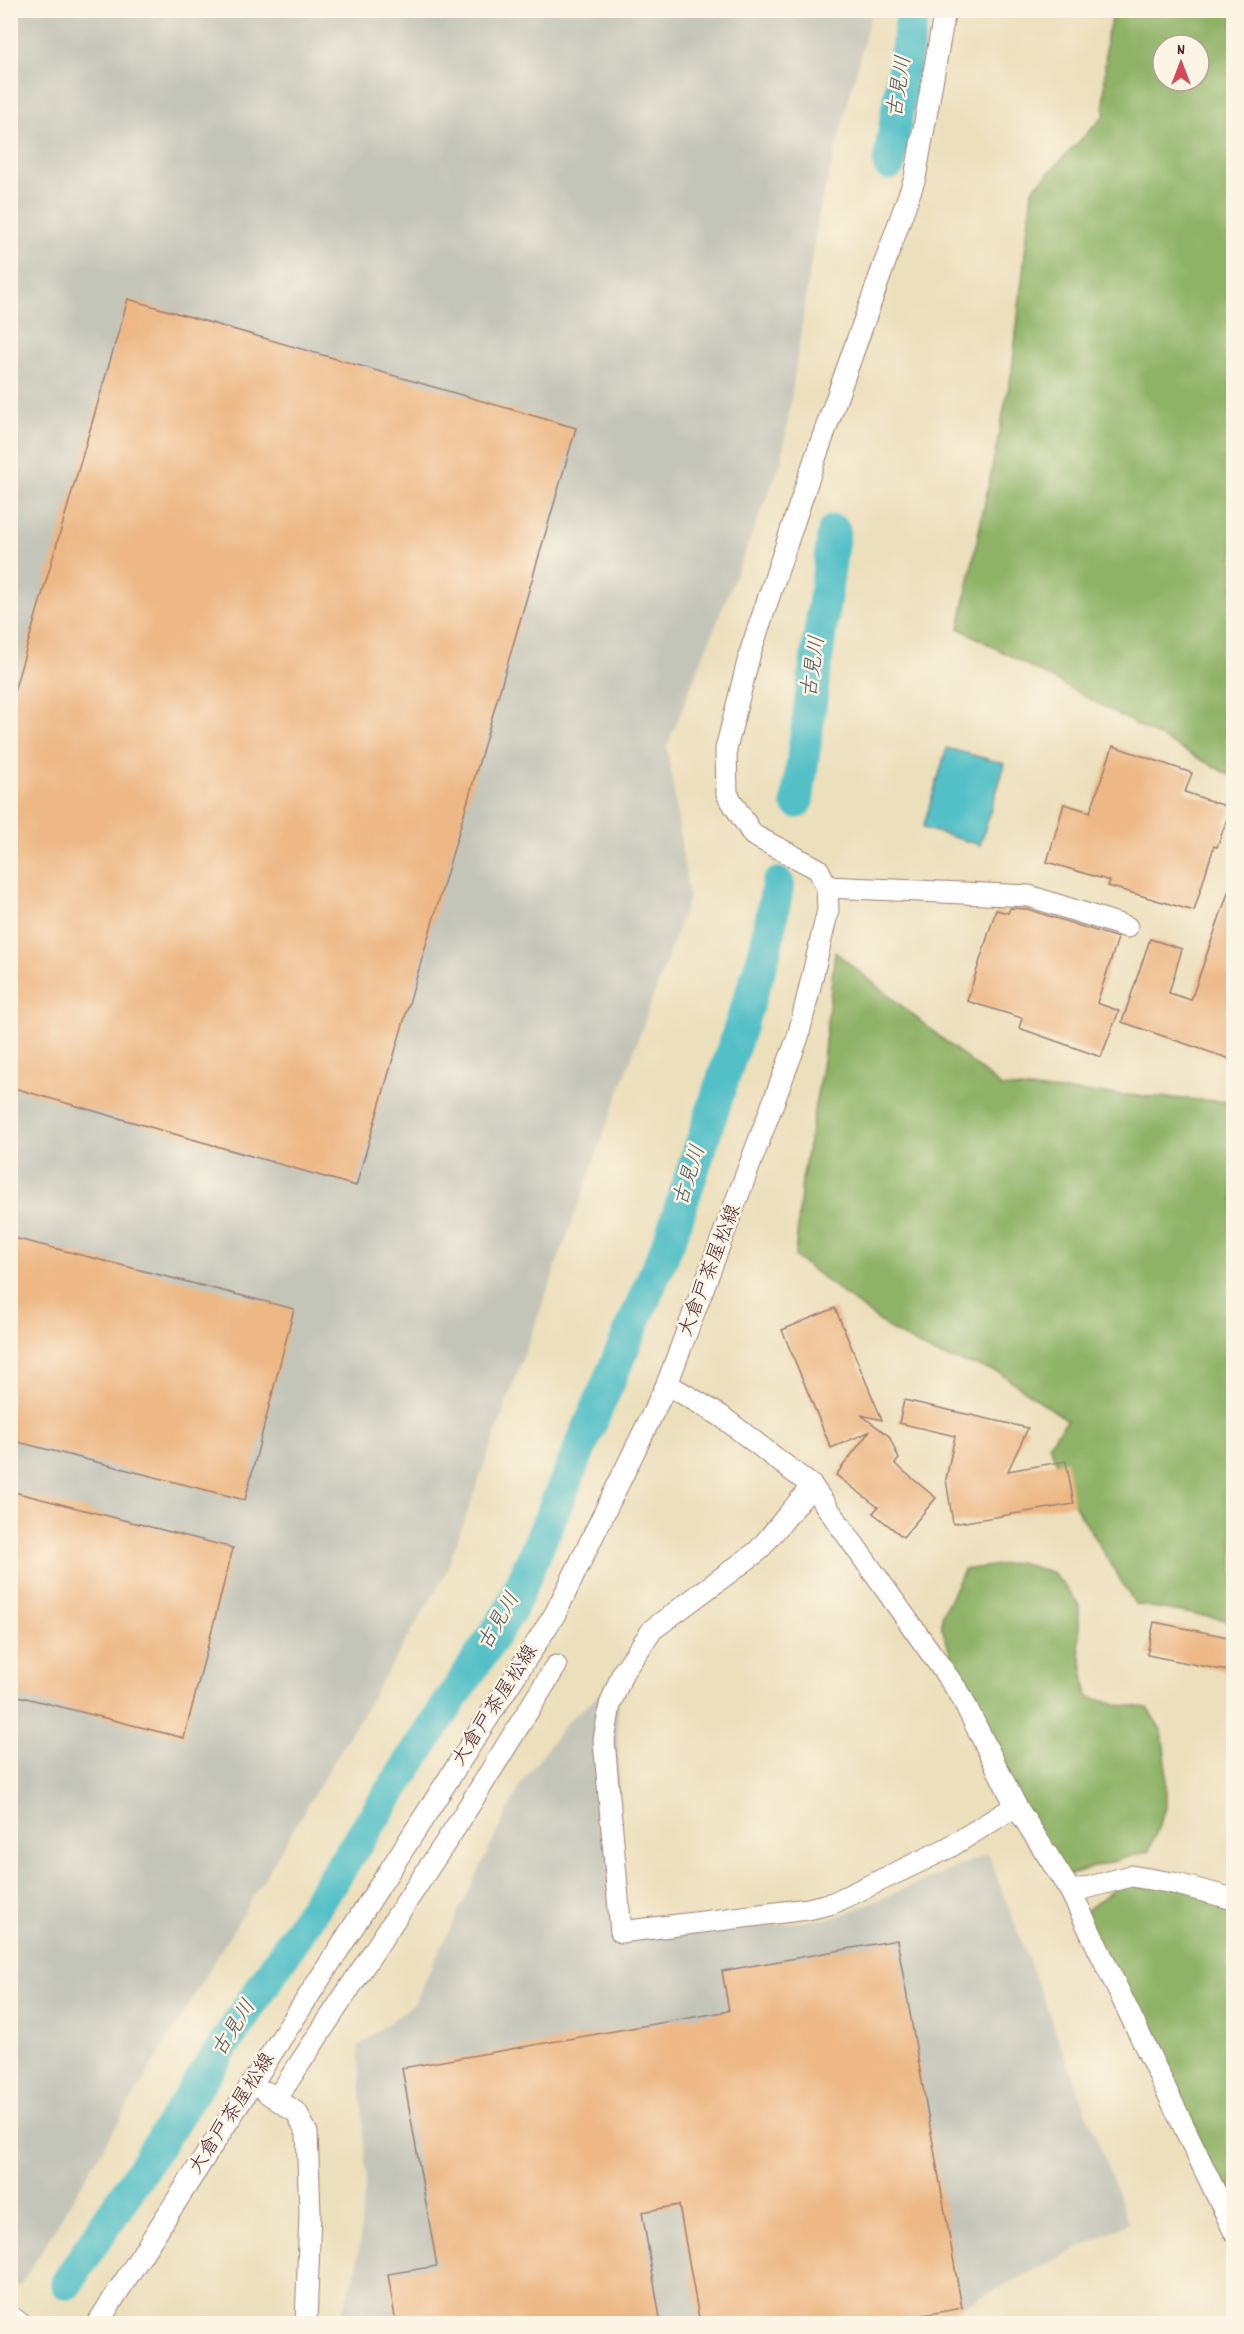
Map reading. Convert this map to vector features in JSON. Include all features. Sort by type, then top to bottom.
[{"type":"street","points":[[945,10],[915,178],[750,653],[726,749],[727,794],[753,835],[818,869],[827,886],[1029,896],[1127,927]]},
{"type":"street","name":"大倉戸茶屋松線","points":[[97,2324],[555,1614],[667,1384],[798,1037],[828,910],[827,886]]},
{"type":"street","points":[[667,1384],[721,1416],[812,1486],[960,1694],[1016,1806],[1071,1892],[1233,2231]]},
{"type":"street","points":[[812,1486],[758,1551],[653,1629],[623,1671],[610,1705],[604,1740],[621,1932],[808,1909],[833,1903],[948,1848],[1016,1806]]},
{"type":"street","points":[[277,2098],[459,1822],[556,1666]]},
{"type":"street","points":[[1071,1892],[1131,1876],[1173,1883],[1233,1899]]},
{"type":"street","points":[[253,2084],[297,2113],[307,2133],[310,2213],[306,2324]]},
{"type":"street","points":[[10,2316],[21,2324]]},
{"type":"shaded area","points":[[11,11],[872,11],[818,216],[782,460],[667,746],[689,898],[444,1577],[20,2287],[11,2281]]},
{"type":"shaded area","points":[[617,1680],[621,1932],[706,1934],[837,1917],[988,1854],[1129,2223],[929,2323],[338,2324],[357,2268],[366,2175],[358,2046],[414,2004],[520,1785],[567,1722]]},
{"type":"green space","points":[[1115,11],[1233,11],[1233,83],[1227,99],[1234,179],[1233,777],[959,628],[1012,371],[1032,190],[1104,116],[1106,37]]},
{"type":"green space","points":[[835,952],[1002,1087],[1233,1102],[1233,1621],[1135,1604],[1074,1504],[1049,1444],[1067,1420],[998,1372],[937,1355],[891,1330],[795,1257],[802,1180],[823,1061]]},
{"type":"green space","points":[[1019,1562],[1053,1573],[1079,1604],[1079,1646],[1088,1697],[1119,1705],[1148,1708],[1162,1732],[1166,1763],[1166,1808],[1149,1851],[1054,1879],[1010,1808],[992,1731],[964,1683],[942,1628],[942,1615],[964,1570]]},
{"type":"green space","points":[[1131,1876],[1233,1899],[1233,2231],[1082,1914]]},
{"type":"water","points":[[947,748],[1005,764],[980,845],[923,828]]},
{"type":"building","points":[[128,299],[576,428],[356,1186],[10,1087],[10,705]]},
{"type":"building","points":[[1113,746],[1192,773],[1185,792],[1231,808],[1217,847],[1214,846],[1194,911],[1108,886],[1110,881],[1047,862],[1064,804],[1090,812]]},
{"type":"building","points":[[1231,884],[1233,885],[1233,1060],[1122,1022],[1150,939],[1182,949],[1169,993],[1191,1000]]},
{"type":"building","points":[[1010,908],[1027,909],[1118,938],[1097,1003],[1119,1011],[1101,1057],[1019,1028],[1022,1018],[967,1001],[996,910],[1008,913]]},
{"type":"building","points":[[10,1237],[294,1309],[245,1500],[10,1440]]},
{"type":"building","points":[[835,1308],[882,1420],[861,1415],[889,1436],[899,1459],[895,1464],[936,1498],[903,1537],[873,1513],[878,1507],[836,1475],[869,1432],[831,1448],[782,1330]]},
{"type":"building","points":[[904,1400],[1028,1428],[1008,1471],[1066,1461],[1074,1504],[953,1524],[946,1479],[955,1436],[899,1423]]},
{"type":"building","points":[[10,1491],[233,1548],[184,1738],[10,1694]]},
{"type":"building","points":[[1154,1622],[1233,1638],[1233,1672],[1147,1655]]},
{"type":"building","points":[[897,1940],[962,2308],[876,2324],[700,2324],[679,2205],[642,2212],[661,2324],[396,2324],[388,2274],[437,2266],[402,2068],[729,2011],[722,1971]]},
{"type":"waterway","name":"古見川","points":[[889,164],[913,10]]},
{"type":"waterway","name":"古見川","points":[[797,802],[834,531]]},
{"type":"waterway","name":"古見川","points":[[67,2283],[511,1609],[671,1236],[764,955],[778,884]]}]
